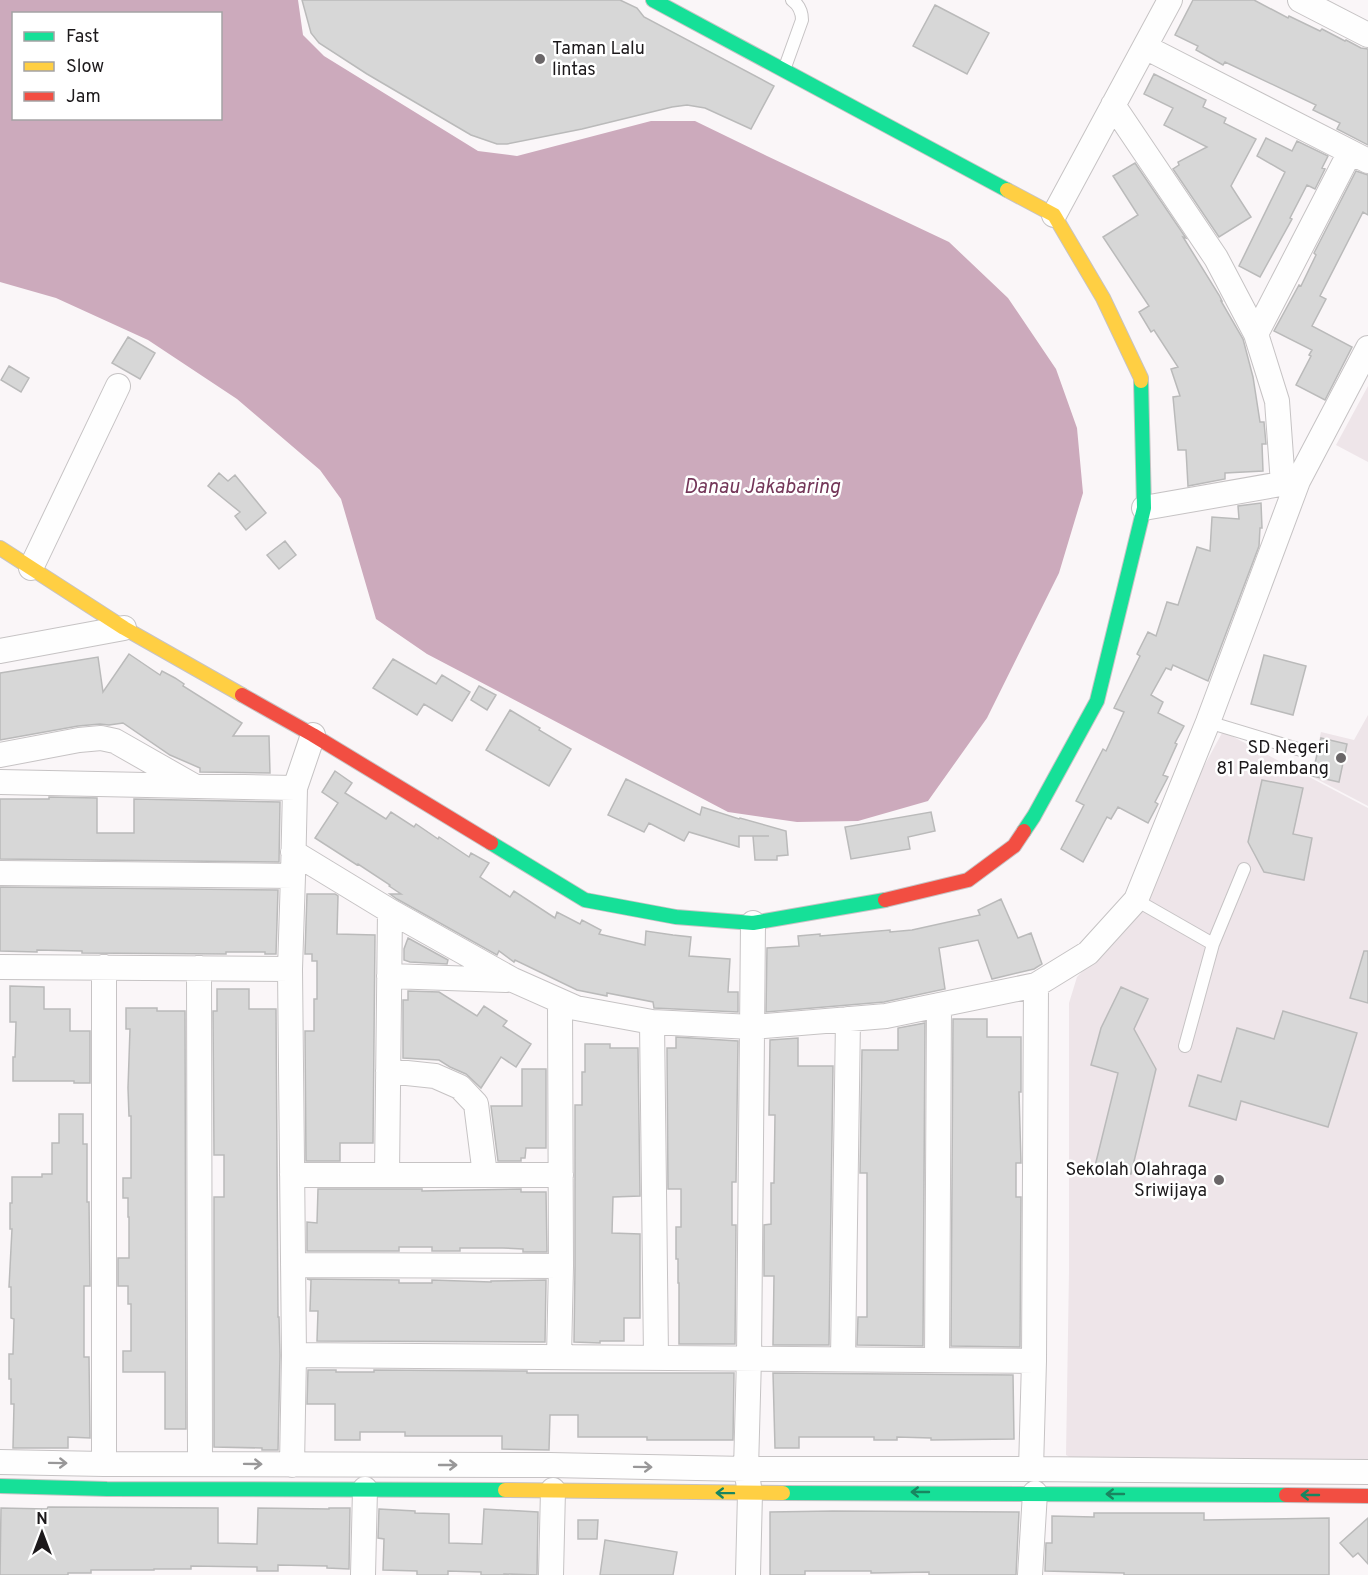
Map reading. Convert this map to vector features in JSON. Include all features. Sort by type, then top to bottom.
[{"type":"street","points":[[0,548],[124,628],[312,735],[585,900],[676,917],[753,923],[879,901],[968,880],[1014,846],[1034,816],[1097,700],[1144,508],[1142,378],[1103,297],[1054,215],[654,0]]},
{"type":"street","points":[[1054,215],[1170,0]]},
{"type":"street","points":[[1300,0],[1368,35]]},
{"type":"street","points":[[1145,47],[1359,157],[1256,334]]},
{"type":"street","points":[[1113,105],[1216,258],[1256,334],[1277,401],[1291,482]]},
{"type":"street","points":[[293,852],[390,911],[513,980],[576,1008],[652,1022],[752,1027],[886,1016],[1036,985],[1088,953],[1136,900],[1208,722],[1291,482],[1368,348]]},
{"type":"street","points":[[31,568],[118,386]]},
{"type":"street","points":[[1144,508],[1291,482]]},
{"type":"street","points":[[0,651],[124,628]]},
{"type":"street","points":[[292,1465],[294,1355],[290,969],[293,852],[295,788],[312,735]]},
{"type":"street","points":[[0,755],[100,738],[115,741],[196,787]]},
{"type":"street","points":[[0,782],[295,788]]},
{"type":"street","points":[[0,873],[293,876]]},
{"type":"street","points":[[387,1175],[390,911]]},
{"type":"street","points":[[748,1575],[750,1493],[746,1468],[753,923]]},
{"type":"street","points":[[0,967],[290,969]]},
{"type":"street","points":[[104,967],[104,1464]]},
{"type":"street","points":[[200,968],[200,1463]]},
{"type":"street","points":[[389,975],[513,980]]},
{"type":"street","points":[[1031,1469],[1034,1360],[1036,985]]},
{"type":"street","points":[[560,1001],[560,1357]]},
{"type":"street","points":[[937,1360],[939,1005]]},
{"type":"street","points":[[843,1359],[848,1019]]},
{"type":"street","points":[[652,1022],[656,1358]]},
{"type":"street","points":[[388,1071],[435,1076],[460,1087],[476,1104],[484,1175]]},
{"type":"street","points":[[292,1175],[561,1175]]},
{"type":"street","points":[[293,1265],[561,1266]]},
{"type":"street","points":[[294,1355],[1034,1360]]},
{"type":"street","points":[[0,1462],[1368,1472]]},
{"type":"street","points":[[0,1486],[107,1489],[1368,1496]]},
{"type":"street","points":[[363,1575],[365,1489]]},
{"type":"street","points":[[551,1575],[553,1490]]},
{"type":"street","points":[[1030,1575],[1035,1493]]},
{"type":"lane","points":[[784,70],[802,20],[802,14],[792,0]]},
{"type":"lane","points":[[1208,722],[1301,750]]},
{"type":"lane","points":[[1185,1046],[1213,944],[1244,868]]},
{"type":"lane","points":[[1136,900],[1213,944]]},
{"type":"shaded area","points":[[1368,386],[1368,462],[1336,445]]},
{"type":"shaded area","name":"SD Negeri 81 Palembang","points":[[1368,715],[1368,806],[1311,776],[1321,732],[1354,740]]},
{"type":"shaded area","name":"Sekolah Olahraga Sriwijaya","points":[[1222,733],[1226,733],[1368,808],[1368,1462],[1073,1459],[1066,1455],[1069,1003],[1077,977],[1137,914],[1202,770]]},
{"type":"water","name":"Danau Jakabaring","points":[[0,0],[298,0],[303,35],[324,56],[478,151],[517,156],[651,121],[695,121],[949,242],[1008,298],[1056,369],[1077,428],[1083,493],[1059,573],[987,718],[928,801],[858,821],[797,822],[728,812],[427,654],[376,619],[341,499],[320,470],[237,399],[148,340],[56,298],[0,282]]},
{"type":"building","name":"Taman Lalu lintas","points":[[302,0],[620,0],[637,8],[644,17],[774,86],[751,129],[705,108],[687,105],[582,129],[497,144],[471,135],[319,43],[311,33]]},
{"type":"building","points":[[1193,0],[1254,0],[1288,18],[1289,16],[1320,31],[1322,29],[1361,48],[1368,49],[1368,145],[1337,129],[1340,123],[1313,110],[1316,105],[1225,62],[1223,65],[1196,50],[1198,46],[1175,35]]},
{"type":"building","points":[[935,5],[989,33],[967,74],[913,46]]},
{"type":"building","points":[[1154,74],[1206,100],[1203,107],[1226,118],[1224,123],[1256,139],[1231,186],[1251,217],[1219,237],[1173,169],[1179,165],[1178,162],[1207,147],[1164,125],[1173,108],[1144,94]]},
{"type":"building","points":[[1266,138],[1292,151],[1297,141],[1328,156],[1322,168],[1325,169],[1315,189],[1307,185],[1290,218],[1292,219],[1260,277],[1239,266],[1285,172],[1257,156]]},
{"type":"building","points":[[1135,163],[1186,238],[1183,237],[1243,339],[1253,377],[1260,422],[1264,422],[1266,444],[1262,444],[1263,471],[1225,473],[1225,479],[1188,486],[1186,450],[1178,450],[1173,397],[1180,396],[1171,369],[1178,367],[1154,330],[1151,332],[1139,312],[1149,306],[1103,237],[1138,215],[1113,176]]},
{"type":"building","points":[[1356,171],[1368,175],[1368,215],[1363,212],[1320,296],[1326,299],[1312,326],[1352,347],[1325,400],[1296,385],[1312,350],[1274,331],[1299,285],[1301,286],[1316,255],[1314,253]]},
{"type":"building","points":[[128,337],[155,353],[140,379],[112,363]]},
{"type":"building","points":[[9,366],[29,378],[21,392],[1,380]]},
{"type":"building","points":[[219,473],[228,481],[235,475],[266,513],[246,530],[235,516],[240,512],[208,486]]},
{"type":"building","points":[[1261,503],[1262,528],[1260,528],[1259,546],[1208,681],[1173,665],[1171,670],[1166,668],[1151,695],[1163,702],[1158,713],[1184,726],[1163,775],[1168,777],[1155,802],[1158,804],[1148,823],[1118,807],[1111,819],[1107,817],[1083,862],[1061,849],[1084,805],[1076,801],[1103,749],[1106,751],[1124,712],[1114,708],[1140,656],[1137,654],[1148,632],[1156,636],[1167,602],[1178,605],[1197,547],[1210,551],[1212,517],[1239,519],[1238,506]]},
{"type":"building","points":[[285,541],[296,555],[279,569],[267,555]]},
{"type":"building","points":[[129,654],[160,675],[162,671],[175,678],[184,684],[183,686],[242,723],[233,736],[269,736],[270,773],[200,772],[200,768],[170,755],[123,723],[78,726],[0,740],[0,673],[98,657],[103,692]]},
{"type":"building","points":[[1264,655],[1306,666],[1293,715],[1251,704]]},
{"type":"building","points":[[393,659],[436,684],[442,675],[470,692],[452,721],[424,704],[417,715],[373,688]]},
{"type":"building","points":[[479,686],[496,695],[487,710],[471,700]]},
{"type":"building","points":[[510,710],[571,749],[549,786],[486,750]]},
{"type":"building","points":[[1321,738],[1347,744],[1339,782],[1312,776]]},
{"type":"building","points":[[335,771],[352,783],[345,793],[386,819],[391,812],[414,827],[416,824],[438,839],[439,837],[469,857],[471,853],[489,863],[480,877],[510,897],[514,891],[555,918],[557,912],[580,924],[582,920],[601,930],[599,934],[645,945],[646,931],[691,937],[689,956],[730,959],[728,992],[738,992],[738,1012],[654,1008],[653,1002],[577,990],[515,960],[514,962],[499,951],[497,955],[397,899],[390,894],[401,894],[390,885],[315,838],[338,803],[322,792]]},
{"type":"building","points":[[626,779],[700,815],[702,807],[786,831],[788,855],[777,856],[777,860],[755,860],[753,836],[739,836],[739,847],[689,832],[684,841],[649,823],[644,832],[608,815]]},
{"type":"building","points":[[1262,780],[1303,788],[1293,834],[1312,838],[1304,880],[1264,872],[1248,842]]},
{"type":"building","points":[[49,797],[97,798],[97,833],[134,833],[134,799],[280,802],[279,862],[0,859],[0,799],[49,799]]},
{"type":"building","points":[[931,812],[935,831],[908,837],[910,849],[851,859],[845,827]]},
{"type":"building","points":[[0,887],[278,890],[276,954],[265,954],[265,952],[226,952],[226,954],[0,951]]},
{"type":"building","points":[[307,894],[335,894],[338,896],[337,934],[375,935],[373,1143],[340,1143],[340,1161],[306,1161],[305,1031],[314,1031],[314,999],[317,999],[317,961],[312,961],[312,954],[305,954]]},
{"type":"building","points":[[1001,899],[1018,938],[1031,933],[1042,964],[1034,969],[992,979],[978,940],[939,948],[945,989],[884,1002],[766,1012],[767,948],[799,946],[798,936],[912,930],[980,915],[978,910]]},
{"type":"building","points":[[408,938],[448,960],[447,964],[404,960],[404,949]]},
{"type":"building","points":[[1364,951],[1368,951],[1368,1003],[1350,998]]},
{"type":"building","points":[[10,986],[44,987],[44,1009],[70,1009],[70,1031],[90,1031],[90,1083],[13,1081],[16,1022],[10,1022]]},
{"type":"building","points":[[1121,987],[1148,999],[1134,1029],[1156,1069],[1131,1174],[1095,1166],[1118,1073],[1091,1065],[1101,1028]]},
{"type":"building","points":[[217,989],[249,989],[249,1009],[276,1009],[280,1355],[278,1450],[214,1447],[214,1197],[224,1197],[224,1155],[214,1155],[213,1011],[217,1011]]},
{"type":"building","points":[[408,991],[439,992],[477,1016],[484,1006],[507,1021],[503,1026],[531,1044],[516,1067],[501,1057],[481,1088],[466,1074],[439,1060],[403,1058],[403,1000],[408,1000]]},
{"type":"building","points":[[126,1008],[185,1011],[186,1429],[165,1429],[165,1372],[123,1372],[123,1351],[131,1351],[131,1304],[128,1304],[128,1286],[118,1286],[118,1258],[129,1258],[128,1198],[123,1198],[123,1178],[131,1178],[131,1116],[129,1116],[128,1088],[130,1029],[126,1029]]},
{"type":"building","points":[[1283,1011],[1357,1033],[1328,1127],[1241,1101],[1236,1120],[1189,1106],[1198,1075],[1221,1082],[1237,1028],[1274,1039]]},
{"type":"building","points":[[953,1019],[987,1019],[987,1037],[1021,1037],[1021,1092],[1019,1092],[1021,1163],[1016,1163],[1016,1197],[1021,1197],[1020,1347],[951,1346]]},
{"type":"building","points":[[925,1023],[923,1346],[857,1345],[858,1317],[867,1317],[867,1173],[860,1173],[862,1050],[898,1050],[898,1028]]},
{"type":"building","points":[[676,1037],[738,1041],[736,1182],[732,1182],[732,1225],[736,1225],[735,1344],[679,1344],[676,1227],[681,1227],[681,1189],[668,1189],[667,1048],[676,1048]]},
{"type":"building","points":[[798,1038],[798,1066],[833,1066],[829,1345],[773,1345],[774,1276],[764,1276],[764,1225],[771,1224],[771,1183],[774,1183],[775,1115],[769,1115],[770,1040]]},
{"type":"building","points":[[585,1044],[610,1044],[610,1048],[638,1048],[640,1196],[613,1197],[612,1233],[640,1234],[640,1318],[624,1318],[624,1341],[574,1342],[575,1105],[582,1105]]},
{"type":"building","points":[[522,1069],[546,1069],[546,1148],[526,1148],[525,1158],[521,1158],[521,1161],[498,1161],[491,1106],[522,1106]]},
{"type":"building","points":[[59,1114],[83,1114],[83,1144],[87,1144],[90,1286],[84,1286],[84,1357],[89,1357],[90,1438],[68,1437],[68,1448],[13,1448],[14,1404],[11,1404],[11,1379],[9,1379],[9,1354],[13,1354],[14,1319],[11,1318],[11,1287],[9,1287],[12,1177],[42,1177],[42,1174],[52,1174],[52,1143],[59,1143]]},
{"type":"building","points":[[318,1189],[422,1189],[422,1191],[521,1189],[521,1192],[546,1192],[547,1252],[523,1252],[523,1249],[503,1248],[460,1248],[460,1251],[432,1251],[432,1247],[399,1247],[399,1251],[307,1251],[307,1222],[317,1223]]},
{"type":"building","points":[[307,1279],[399,1280],[399,1283],[432,1283],[432,1280],[491,1282],[546,1280],[545,1342],[317,1341],[318,1311],[310,1311],[311,1280]]},
{"type":"building","points":[[308,1370],[336,1370],[336,1372],[374,1372],[374,1370],[734,1373],[733,1440],[578,1437],[578,1415],[550,1415],[549,1450],[502,1449],[502,1436],[405,1436],[405,1432],[360,1432],[360,1440],[335,1440],[335,1404],[307,1404]]},
{"type":"building","points":[[773,1373],[1013,1375],[1014,1439],[931,1440],[931,1438],[897,1437],[897,1440],[874,1440],[874,1437],[799,1437],[799,1448],[775,1448]]},
{"type":"building","points":[[48,1507],[218,1508],[218,1543],[257,1544],[258,1508],[350,1508],[349,1569],[278,1565],[278,1571],[257,1571],[257,1567],[191,1566],[191,1569],[91,1570],[91,1573],[68,1573],[68,1575],[0,1575],[1,1508],[47,1509]]},
{"type":"building","points":[[379,1509],[449,1514],[449,1543],[482,1544],[484,1509],[538,1512],[537,1575],[481,1575],[481,1572],[448,1571],[448,1575],[417,1575],[417,1571],[383,1570],[384,1539],[378,1538]]},
{"type":"building","points":[[770,1512],[1019,1512],[1016,1575],[805,1571],[805,1575],[770,1575]]},
{"type":"building","points":[[1094,1513],[1204,1513],[1204,1520],[1329,1518],[1329,1575],[1124,1575],[1124,1573],[1045,1571],[1046,1543],[1052,1543],[1052,1516],[1094,1517]]},
{"type":"building","points":[[1368,1518],[1368,1564],[1358,1553],[1353,1557],[1340,1543]]},
{"type":"building","points":[[578,1520],[598,1520],[597,1539],[578,1539]]},
{"type":"building","points":[[605,1540],[677,1552],[673,1575],[600,1575]]},
{"type":"traffic: fast","points":[[653,0],[1007,190]]},
{"type":"traffic: fast","points":[[1024,831],[1097,701],[1144,508],[1141,381]]},
{"type":"traffic: fast","points":[[491,843],[585,900],[676,917],[753,923],[885,900]]},
{"type":"traffic: fast","points":[[0,1486],[107,1489],[505,1490]]},
{"type":"traffic: fast","points":[[783,1493],[1286,1495]]},
{"type":"traffic: slow","points":[[1007,190],[1054,215],[1103,298],[1141,381]]},
{"type":"traffic: slow","points":[[0,548],[124,628],[242,695]]},
{"type":"traffic: slow","points":[[505,1490],[783,1493]]},
{"type":"traffic: jam","points":[[242,695],[313,735],[491,843]]},
{"type":"traffic: jam","points":[[885,900],[968,880],[1014,846],[1024,831]]},
{"type":"traffic: jam","points":[[1286,1495],[1368,1496]]},
{"type":"place","name":"Taman Lalu lintas","points":[[540,59]]},
{"type":"place","name":"SD Negeri 81 Palembang","points":[[1341,758]]},
{"type":"place","name":"Sekolah Olahraga Sriwijaya","points":[[1219,1180]]}]
